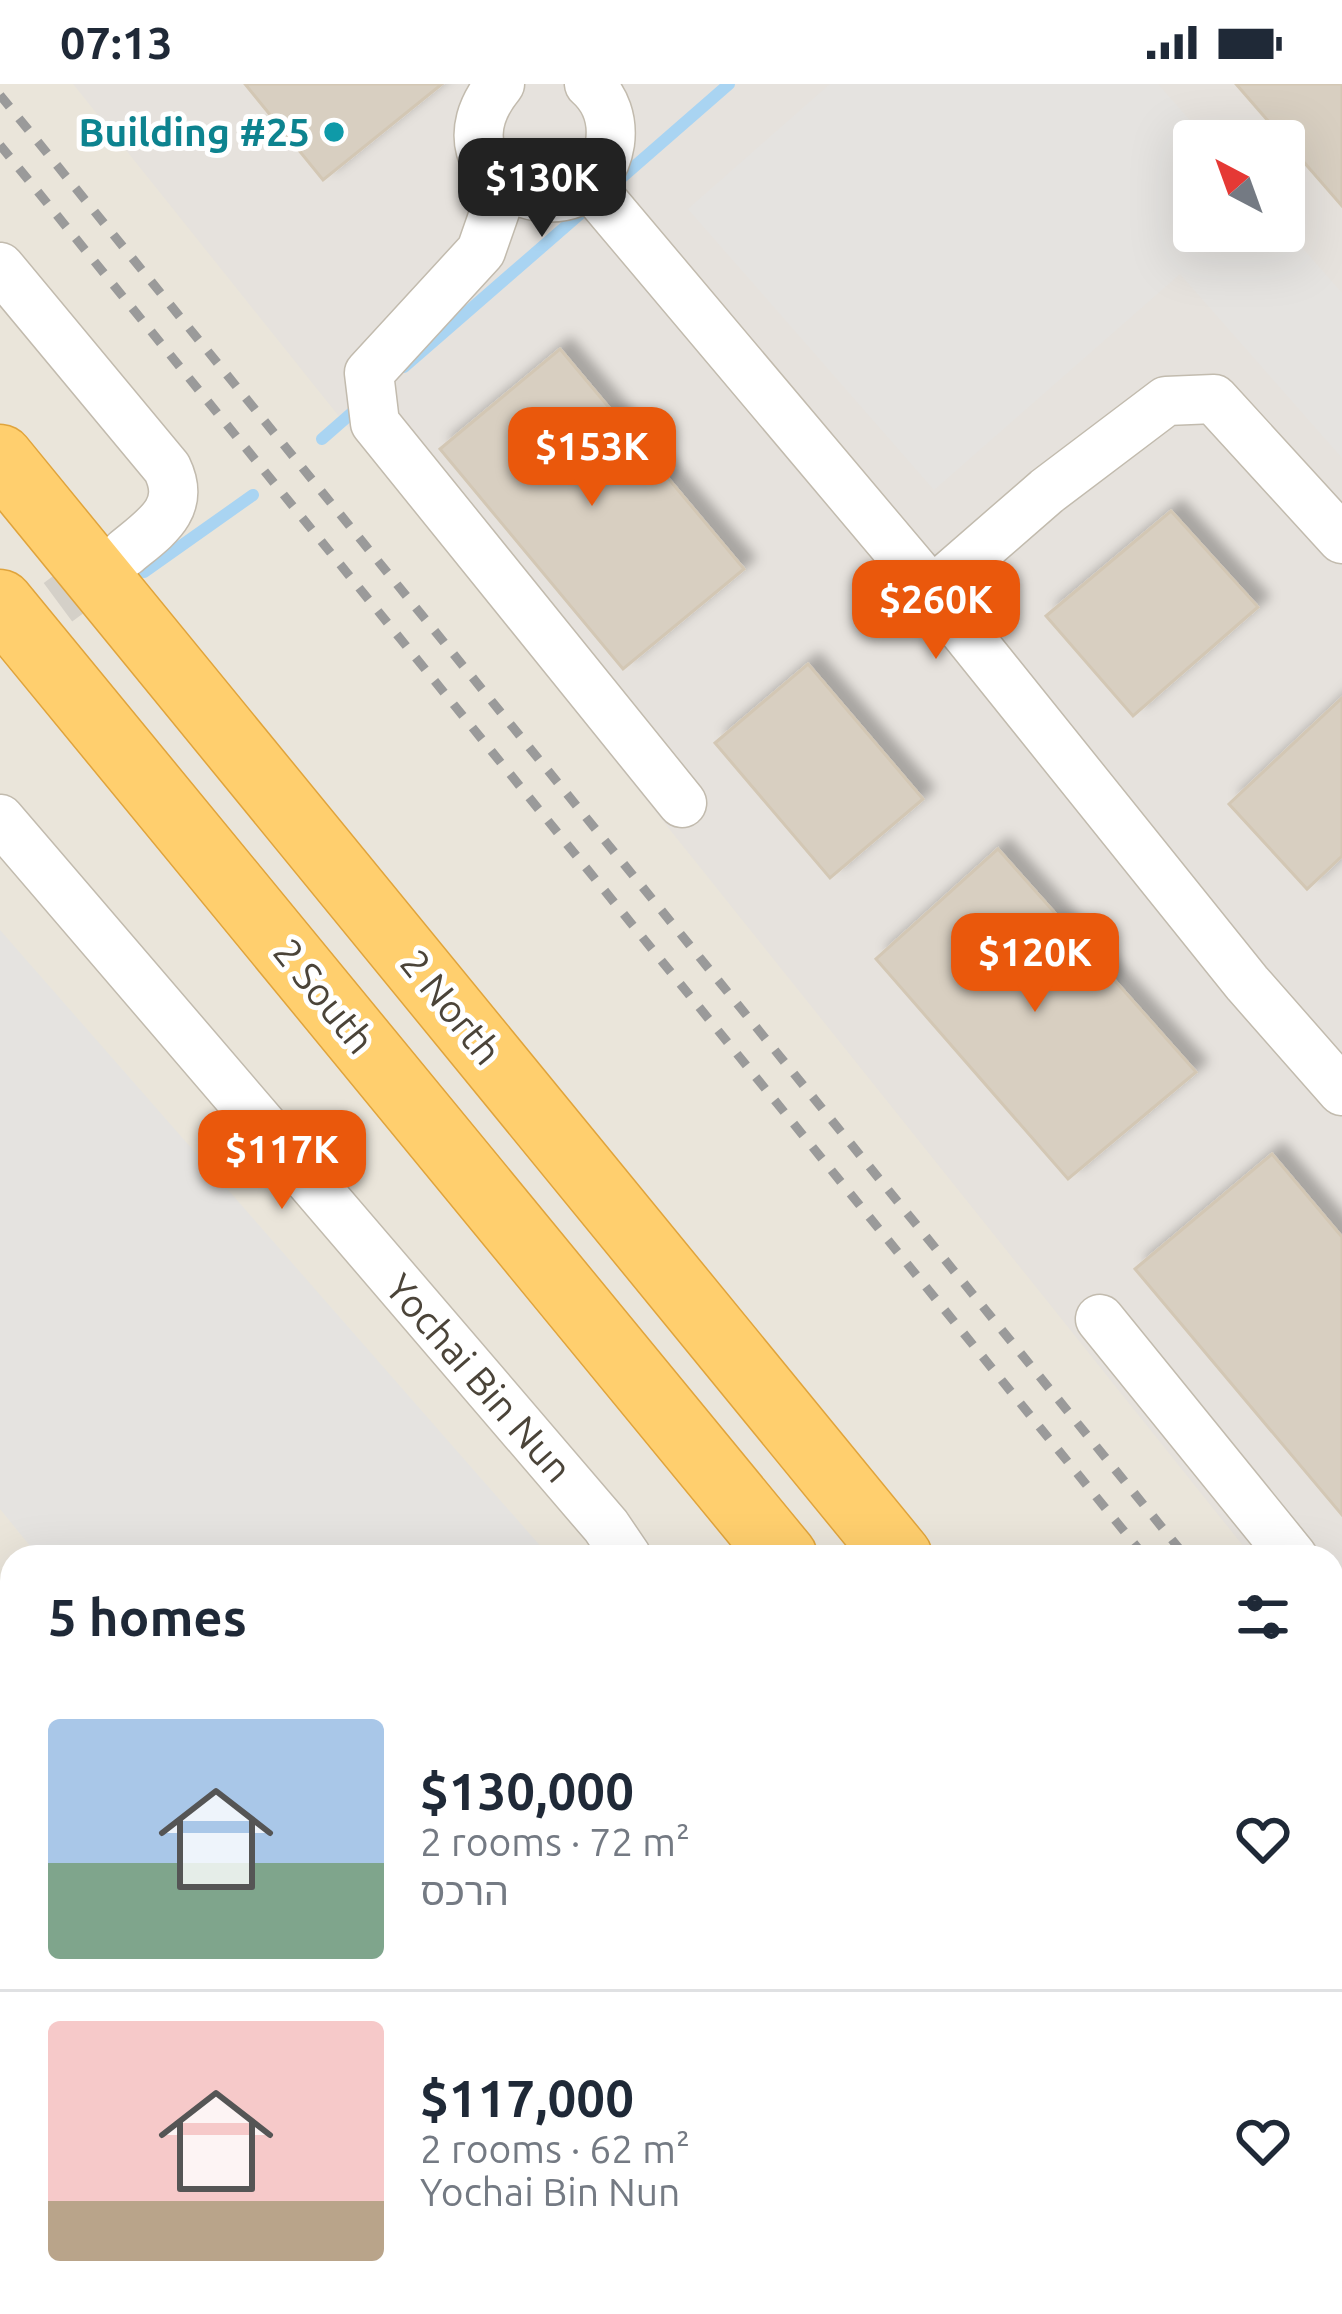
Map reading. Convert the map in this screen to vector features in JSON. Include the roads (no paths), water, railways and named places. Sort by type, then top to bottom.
[{"type":"highway","name":"2 North","points":[[0,458],[889,1545]]},
{"type":"highway","name":"2 South","points":[[0,603],[774,1545]]},
{"type":"highway","points":[[689,1440],[762,1545]]},
{"type":"street","points":[[499,84],[478,124],[479,147],[488,168],[504,185],[524,196],[546,199],[568,195],[588,183],[609,148],[611,128],[596,86]]},
{"type":"street","points":[[588,183],[932,591],[1247,982],[1342,1091]]},
{"type":"street","points":[[504,185],[481,251],[369,373],[375,423],[682,802]]},
{"type":"street","points":[[0,267],[174,481],[175,500],[167,518],[125,553]]},
{"type":"street","points":[[932,591],[1047,491],[1166,400],[1214,399],[1342,539]]},
{"type":"street","name":"Yochai Bin Nun","points":[[0,819],[619,1545]]},
{"type":"street","points":[[1100,1319],[1283,1545]]},
{"type":"waterway","points":[[612,186],[729,84]]},
{"type":"waterway","points":[[404,367],[588,207]]},
{"type":"waterway","points":[[322,439],[362,404]]},
{"type":"waterway","points":[[144,572],[253,495]]},
{"type":"tunnel","points":[[0,645],[122,555]]},
{"type":"railway","points":[[0,95],[1176,1545]]},
{"type":"railway","points":[[0,145],[1135,1545]]},
{"type":"place","name":"Building #25","points":[[334,132]]}]
